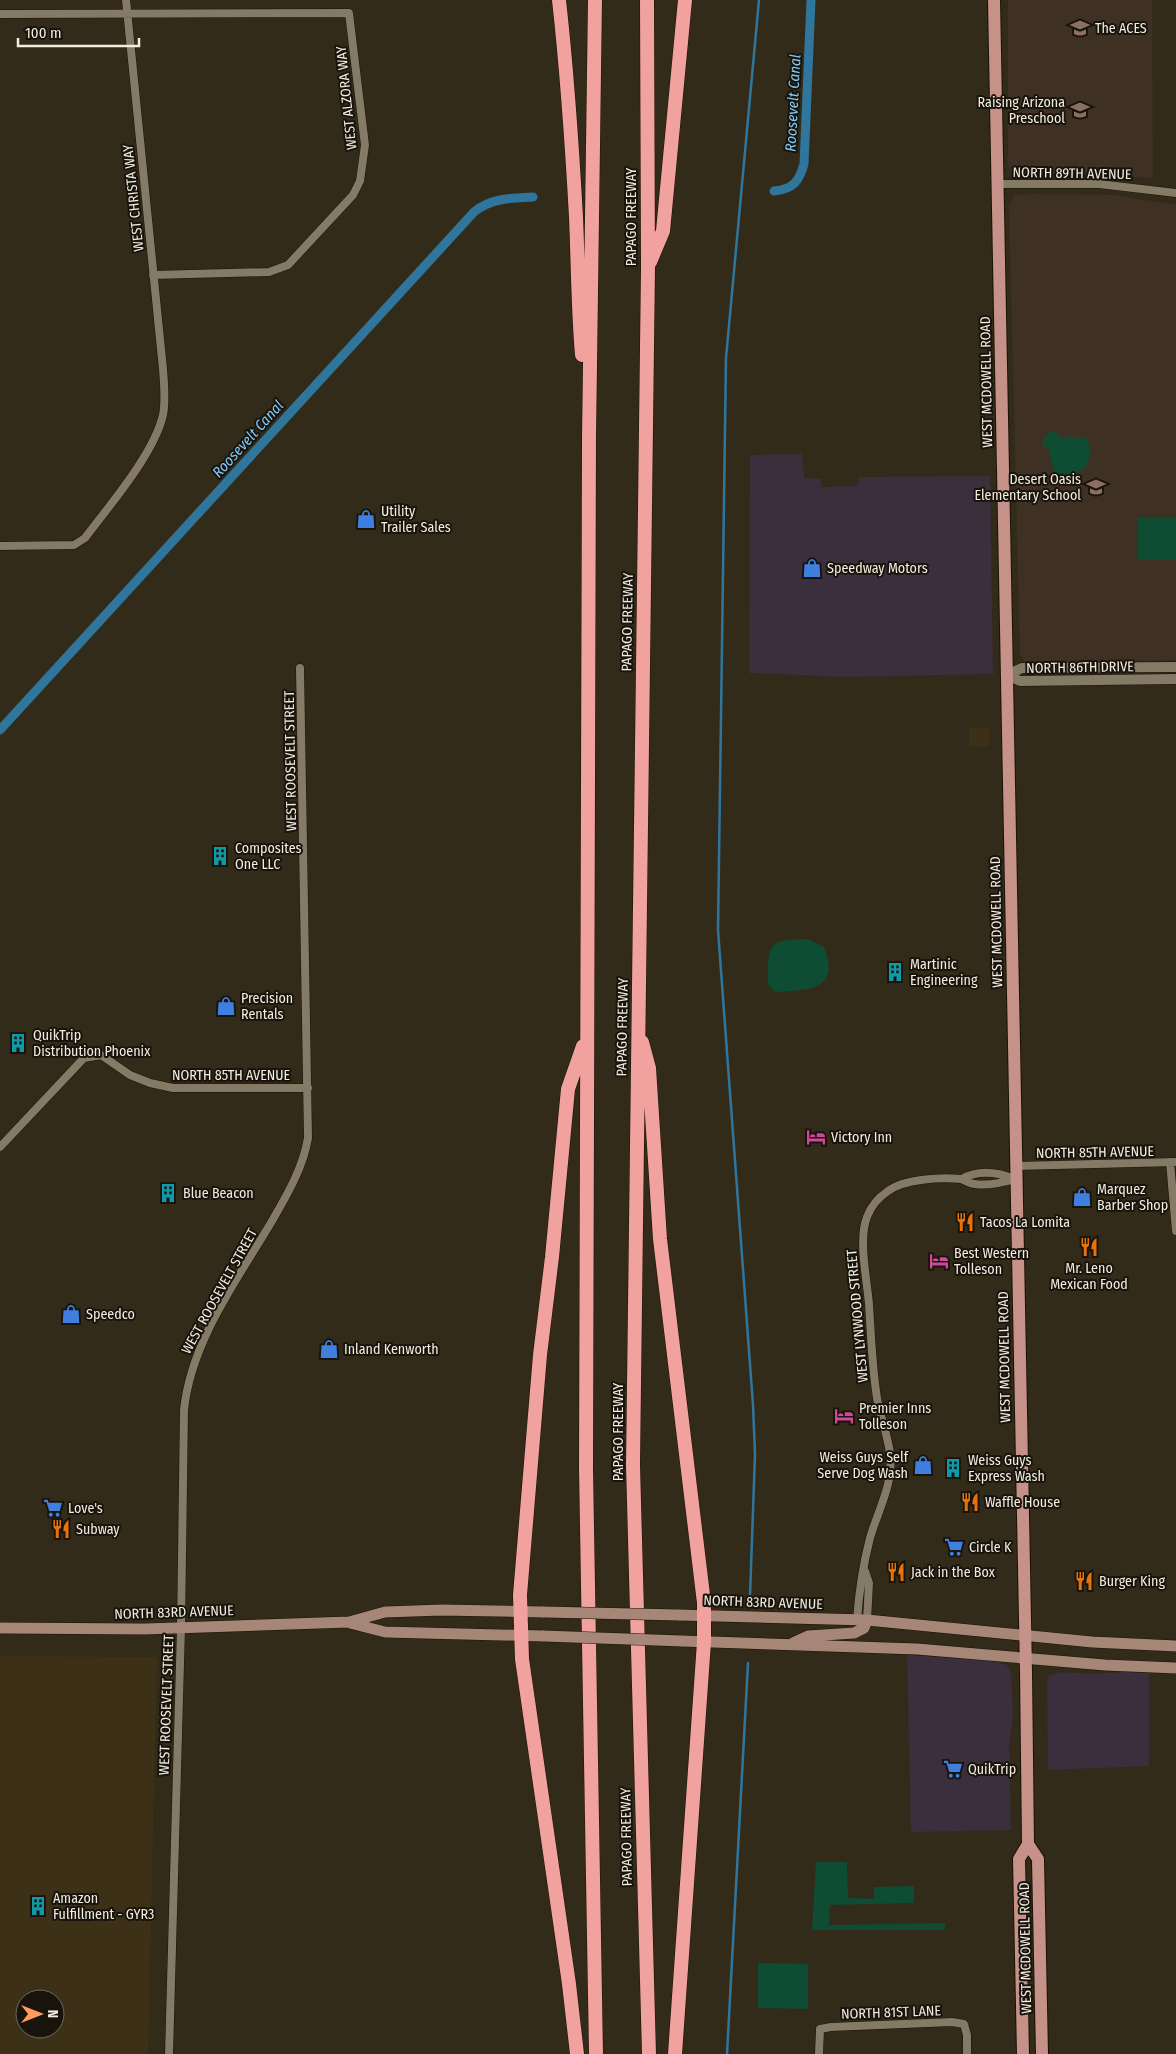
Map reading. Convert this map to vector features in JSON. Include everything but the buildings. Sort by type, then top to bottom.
[{"type":"highway","points":[[559,0],[565,56],[576,218],[576,286],[589,438]]},
{"type":"highway","points":[[595,0],[589,438],[586,1468],[596,2054]]},
{"type":"highway","name":"PAPAGO FREEWAY","points":[[647,0],[648,267],[633,1465],[649,2054]]},
{"type":"highway","points":[[648,267],[663,231],[685,0]]},
{"type":"highway","points":[[638,1024],[649,1068],[660,1239],[704,1615],[704,1642],[674,2054]]},
{"type":"highway","points":[[577,2054],[569,1984],[520,1635],[519,1610],[540,1355],[552,1257],[568,1089],[586,1036]]},
{"type":"main road","name":"WEST MCDOWELL ROAD","points":[[994,0],[1015,1172],[1026,1636],[1028,1844],[1019,1859],[1023,2054]]},
{"type":"main road","name":"NORTH 83RD AVENUE","points":[[0,1628],[181,1628],[349,1622],[385,1612],[519,1610],[862,1620],[1026,1636],[1176,1646]]},
{"type":"main road","points":[[789,1644],[808,1636],[854,1633],[864,1628],[862,1620]]},
{"type":"main road","name":"NORTH 83RD AVENUE","points":[[349,1622],[385,1632],[917,1649],[1176,1668]]},
{"type":"main road","name":"WEST MCDOWELL ROAD","points":[[1028,1844],[1038,1859],[1042,2054]]},
{"type":"street","name":"WEST CHRISTA WAY","points":[[0,546],[74,545],[85,538],[156,437],[163,415],[165,392],[126,0]]},
{"type":"street","name":"WEST ALZORA WAY","points":[[127,16],[349,13],[365,145],[360,181],[353,195],[288,265],[269,272],[153,276]]},
{"type":"street","points":[[0,14],[127,16]]},
{"type":"street","name":"NORTH 89TH AVENUE","points":[[997,184],[1099,184],[1176,193]]},
{"type":"street","name":"NORTH 86TH DRIVE","points":[[1007,675],[1022,668],[1176,666]]},
{"type":"street","name":"WEST ROOSEVELT STREET","points":[[169,2054],[181,1628],[184,1419],[187,1384],[202,1342],[284,1200],[301,1165],[308,1138],[300,668]]},
{"type":"street","name":"NORTH 86TH DRIVE","points":[[1007,675],[1020,681],[1176,679]]},
{"type":"street","name":"NORTH 85TH AVENUE","points":[[0,1147],[84,1058],[101,1055],[130,1075],[150,1083],[173,1088],[308,1088]]},
{"type":"street","points":[[1173,1162],[1176,1231]]},
{"type":"street","name":"NORTH 85TH AVENUE","points":[[1015,1172],[1173,1162]]},
{"type":"street","points":[[962,1179],[973,1184],[996,1184],[1015,1172]]},
{"type":"street","points":[[962,1179],[973,1173],[1015,1172]]},
{"type":"street","name":"WEST LYNWOOD STREET","points":[[862,1620],[869,1583],[865,1571],[870,1537],[888,1486],[890,1470],[890,1455],[875,1384],[864,1245],[866,1218],[873,1205],[890,1189],[896,1188],[905,1182],[962,1179]]},
{"type":"street","name":"NORTH 81ST LANE","points":[[818,2054],[820,2029],[945,2022],[964,2024],[967,2034],[967,2054]]},
{"type":"shaded area","name":"Raising Arizona Preschool","points":[[1008,0],[1152,0],[1153,178],[1076,173],[1020,175],[1011,170],[1008,164]]},
{"type":"shaded area","name":"Desert Oasis Elementary School","points":[[1015,195],[1114,195],[1176,205],[1176,660],[1032,663],[1024,661],[1020,653],[1009,205]]},
{"type":"shaded area","points":[[802,454],[804,478],[821,479],[821,487],[858,486],[859,477],[990,476],[993,674],[846,677],[749,673],[750,455]]},
{"type":"shaded area","points":[[969,728],[989,728],[989,746],[969,746]]},
{"type":"shaded area","points":[[907,1655],[991,1661],[1007,1665],[1011,1672],[1013,1716],[1009,1745],[1011,1830],[911,1832]]},
{"type":"shaded area","points":[[0,1656],[157,1657],[148,2054],[0,2054]]},
{"type":"shaded area","points":[[1061,1672],[1093,1674],[1149,1673],[1149,1766],[1048,1770],[1047,1680],[1049,1675]]},
{"type":"green space","points":[[1050,431],[1057,431],[1058,437],[1085,437],[1089,446],[1089,461],[1079,472],[1063,475],[1054,472],[1048,447],[1043,447],[1043,440]]},
{"type":"green space","points":[[1138,518],[1176,518],[1176,560],[1138,560]]},
{"type":"green space","points":[[808,939],[824,947],[828,961],[828,972],[825,980],[809,988],[775,992],[768,984],[768,960],[772,947],[784,941]]},
{"type":"green space","points":[[816,1862],[847,1862],[848,1898],[874,1899],[874,1887],[914,1886],[914,1903],[830,1905],[829,1925],[946,1923],[944,1930],[812,1930]]},
{"type":"green space","points":[[758,1963],[808,1964],[808,2009],[758,2008]]},
{"type":"waterway","points":[[750,1596],[755,1454],[753,1405],[718,930],[726,358],[759,0]]},
{"type":"waterway","name":"Roosevelt Canal","points":[[774,191],[791,186],[800,176],[804,164],[811,0]]},
{"type":"waterway","name":"Roosevelt Canal","points":[[0,730],[474,212],[495,201],[533,197]]},
{"type":"waterway","points":[[727,2054],[748,1663]]},
{"type":"place","name":"The ACES","points":[[1080,28]]},
{"type":"place","name":"Raising Arizona Preschool","points":[[1080,110]]},
{"type":"place","name":"Desert Oasis Elementary School","points":[[1096,487]]},
{"type":"place","name":"Utility Trailer Sales","points":[[366,519]]},
{"type":"place","name":"Speedway Motors","points":[[812,568]]},
{"type":"place","name":"Composites One LLC","points":[[220,856]]},
{"type":"place","name":"Martinic Engineering","points":[[895,972]]},
{"type":"place","name":"Precision Rentals","points":[[226,1006]]},
{"type":"place","name":"QuikTrip Distribution Phoenix","points":[[18,1043]]},
{"type":"place","name":"Victory Inn","points":[[816,1137]]},
{"type":"place","name":"Blue Beacon","points":[[168,1193]]},
{"type":"place","name":"Marquez Barber Shop","points":[[1082,1197]]},
{"type":"place","name":"Tacos La Lomita","points":[[965,1222]]},
{"type":"place","name":"Mr. Leno Mexican Food","points":[[1089,1247]]},
{"type":"place","name":"Best Western Tolleson","points":[[939,1261]]},
{"type":"place","name":"Speedco","points":[[71,1314]]},
{"type":"place","name":"Inland Kenworth","points":[[329,1349]]},
{"type":"place","name":"Premier Inns Tolleson","points":[[844,1416]]},
{"type":"place","name":"Weiss Guys Self Serve Dog Wash","points":[[923,1465]]},
{"type":"place","name":"Weiss Guys Express Wash","points":[[953,1468]]},
{"type":"place","name":"Waffle House","points":[[970,1502]]},
{"type":"place","name":"Love's","points":[[53,1508]]},
{"type":"place","name":"Subway","points":[[61,1529]]},
{"type":"place","name":"Circle K","points":[[954,1547]]},
{"type":"place","name":"Jack in the Box","points":[[896,1572]]},
{"type":"place","name":"Burger King","points":[[1084,1581]]},
{"type":"place","name":"QuikTrip","points":[[953,1769]]},
{"type":"place","name":"Amazon Fulfillment - GYR3","points":[[38,1906]]}]
